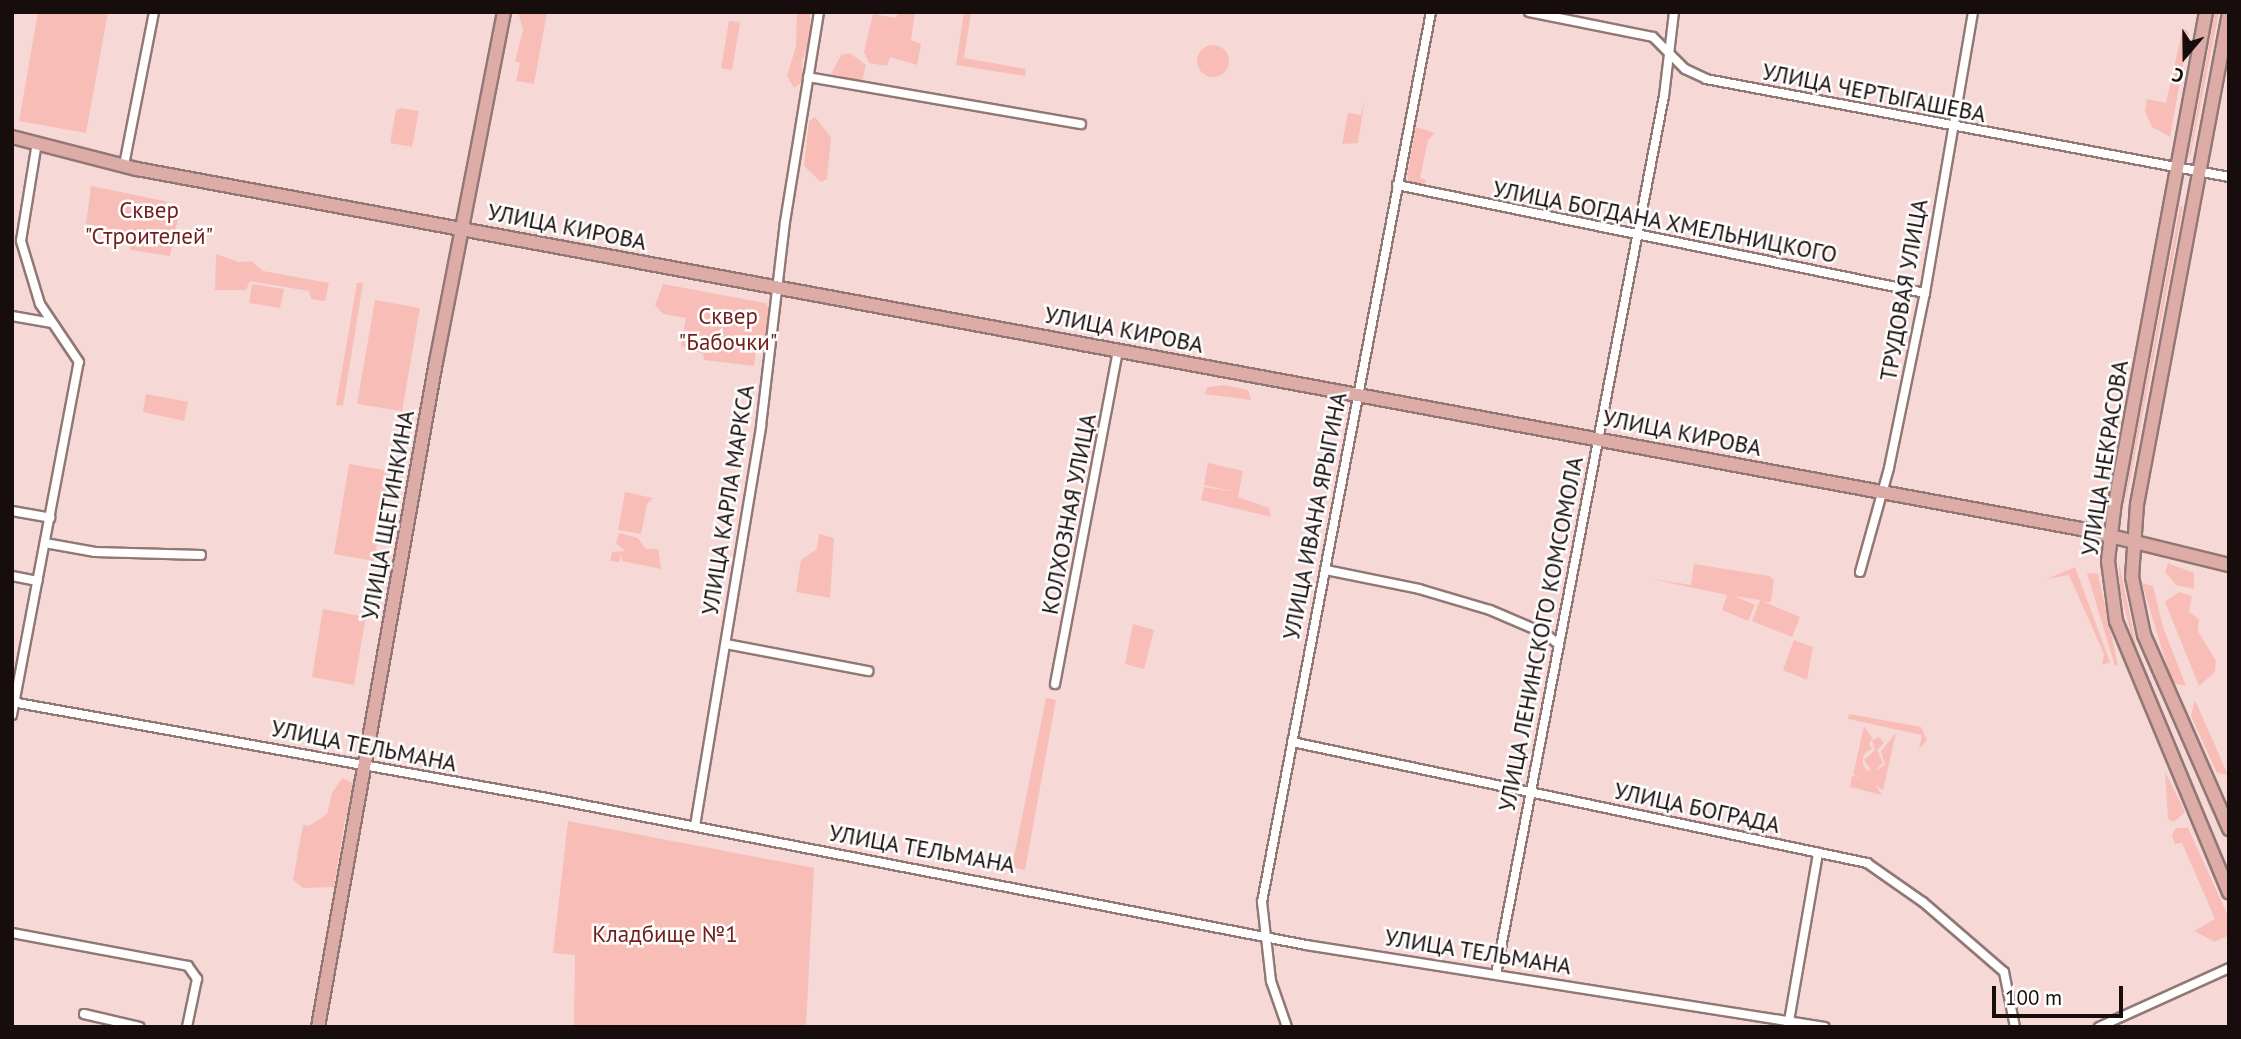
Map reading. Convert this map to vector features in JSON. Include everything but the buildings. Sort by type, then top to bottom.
[{"type":"main road","name":"УЛИЦА ЩЕТИНКИНА","points":[[318,1027],[367,766],[461,229],[504,12]]},
{"type":"main road","name":"УЛИЦА НЕКРАСОВА","points":[[2206,12],[2110,536],[2108,561],[2116,621],[2229,892]]},
{"type":"main road","name":"УЛИЦА НЕКРАСОВА","points":[[2229,13],[2134,541],[2133,587],[2144,635],[2229,829]]},
{"type":"main road","name":"УЛИЦА КИРОВА","points":[[12,137],[124,165],[1881,492],[2134,541],[2229,565]]},
{"type":"street","points":[[124,165],[154,12]]},
{"type":"street","name":"УЛИЦА КАРЛА МАРКСА","points":[[695,826],[761,426],[777,287],[819,12]]},
{"type":"street","name":"УЛИЦА ИВАНА ЯРЫГИНА","points":[[1287,1027],[1271,981],[1262,934],[1262,902],[1397,185],[1404,170],[1431,12]]},
{"type":"street","name":"УЛИЦА ЧЕРТЫГАШЕВА","points":[[1529,12],[1647,35],[1671,53],[1692,74],[1706,79],[1953,128],[2229,177]]},
{"type":"street","name":"УЛИЦА ЛЕНИНСКОГО КОМСОМОЛА","points":[[1496,974],[1671,53],[1674,12]]},
{"type":"street","name":"ТРУДОВАЯ УЛИЦА","points":[[1860,572],[1926,293],[1973,12]]},
{"type":"street","points":[[808,77],[1081,124]]},
{"type":"street","points":[[12,715],[79,362],[50,323],[34,290],[21,241],[37,142]]},
{"type":"street","name":"УЛИЦА БОГДАНА ХМЕЛЬНИЦКОГО","points":[[1397,185],[1636,237],[1926,293]]},
{"type":"street","points":[[12,316],[50,323]]},
{"type":"street","name":"КОЛХОЗНАЯ УЛИЦА","points":[[1055,684],[1118,350]]},
{"type":"street","points":[[12,511],[50,518]]},
{"type":"street","points":[[45,543],[94,552],[201,555]]},
{"type":"street","points":[[1326,570],[1419,589],[1490,610],[1546,634],[1559,645]]},
{"type":"street","points":[[12,576],[38,581]]},
{"type":"street","points":[[726,643],[867,671]]},
{"type":"street","name":"УЛИЦА ТЕЛЬМАНА","points":[[13,702],[695,826],[1262,934],[1825,1027]]},
{"type":"street","name":"УЛИЦА БОГРАДА","points":[[1292,742],[1867,863],[1883,872],[2004,972],[2015,1027]]},
{"type":"street","points":[[1788,1023],[1818,853]]},
{"type":"street","points":[[12,933],[188,966],[197,979],[187,1027]]},
{"type":"street","points":[[2099,1027],[2229,968]]},
{"type":"street","points":[[84,1014],[140,1027]]},
{"type":"green space","points":[[38,12],[108,12],[86,133],[19,121]]},
{"type":"green space","points":[[518,12],[547,12],[534,84],[516,81],[520,63],[515,61],[523,30]]},
{"type":"green space","points":[[797,12],[810,12],[810,40],[802,61],[803,81],[794,88],[787,76],[796,46]]},
{"type":"green space","points":[[898,12],[915,12],[911,40],[921,44],[917,65],[890,57],[887,66],[869,63],[864,52],[873,14],[896,18]]},
{"type":"green space","points":[[964,12],[971,13],[964,58],[1026,69],[1025,76],[956,65]]},
{"type":"green space","points":[[2215,12],[2219,12],[2190,157],[2189,155]]},
{"type":"green space","points":[[729,21],[740,22],[732,70],[721,68]]},
{"type":"green space","points":[[2183,28],[2189,32],[2170,137],[2152,127],[2145,111],[2147,99],[2166,103]]},
{"type":"green space","points":[[1213,45],[1224,50],[1229,61],[1224,72],[1213,77],[1202,72],[1197,61],[1202,50]]},
{"type":"green space","points":[[850,53],[866,65],[862,81],[831,74],[841,55]]},
{"type":"green space","points":[[1365,98],[1358,143],[1342,144],[1348,113],[1361,115]]},
{"type":"green space","points":[[401,108],[419,111],[412,147],[390,143],[396,110]]},
{"type":"green space","points":[[815,117],[831,137],[827,179],[821,182],[804,166],[809,121]]},
{"type":"green space","points":[[1416,127],[1435,133],[1428,140],[1420,178],[1426,180],[1423,186],[1409,183],[1407,176]]},
{"type":"green space","name":"Сквер \"Строителей\"","points":[[91,186],[164,201],[180,209],[170,256],[131,250],[119,231],[86,224]]},
{"type":"green space","points":[[2180,206],[2183,207],[2123,515],[2130,470]]},
{"type":"green space","points":[[216,254],[239,262],[251,261],[263,271],[329,283],[325,301],[311,299],[309,291],[250,281],[246,290],[215,290]]},
{"type":"green space","points":[[357,283],[363,283],[343,406],[336,405]]},
{"type":"green space","points":[[252,284],[284,289],[280,308],[249,303]]},
{"type":"green space","name":"Сквер \"Бабочки\"","points":[[663,284],[766,303],[770,310],[765,352],[756,350],[754,366],[704,360],[703,354],[681,346],[686,318],[663,314],[655,305]]},
{"type":"green space","points":[[375,300],[420,308],[402,411],[357,404]]},
{"type":"green space","points":[[1224,385],[1248,390],[1251,400],[1204,394],[1208,387]]},
{"type":"green space","points":[[146,394],[188,402],[184,421],[143,412]]},
{"type":"green space","points":[[1208,463],[1243,471],[1238,497],[1269,508],[1271,517],[1201,500],[1204,487],[1236,492],[1204,485]]},
{"type":"green space","points":[[349,464],[389,471],[374,561],[334,554]]},
{"type":"green space","points":[[625,492],[653,498],[647,504],[641,534],[618,530]]},
{"type":"green space","points":[[619,533],[638,538],[646,549],[658,549],[661,569],[622,561],[621,555],[619,562],[610,561],[612,552],[625,551],[616,543]]},
{"type":"green space","points":[[819,534],[834,538],[830,598],[796,592],[801,560],[817,549]]},
{"type":"green space","points":[[2119,563],[2137,649],[2229,871],[2136,654],[2120,589]]},
{"type":"green space","points":[[2168,563],[2194,573],[2194,589],[2176,585],[2165,572]]},
{"type":"green space","points":[[1694,564],[1769,576],[1774,580],[1771,602],[1764,602],[1800,617],[1792,637],[1752,621],[1760,600],[1734,596],[1755,605],[1748,621],[1722,610],[1727,595],[1647,578],[1691,585]]},
{"type":"green space","points":[[2075,567],[2110,662],[2102,665],[2104,654],[2069,575],[2047,579]]},
{"type":"green space","points":[[2087,573],[2098,574],[2118,665],[2115,666]]},
{"type":"green space","points":[[2142,583],[2153,586],[2163,627],[2186,686],[2172,683]]},
{"type":"green space","points":[[2179,592],[2192,596],[2189,612],[2199,619],[2198,631],[2216,661],[2215,672],[2199,686],[2165,602]]},
{"type":"green space","points":[[323,609],[366,617],[354,685],[312,677]]},
{"type":"green space","points":[[1133,624],[1154,630],[1144,669],[1125,664]]},
{"type":"green space","points":[[1794,640],[1813,647],[1807,680],[1783,670]]},
{"type":"green space","points":[[1046,698],[1056,700],[1025,870],[1012,867]]},
{"type":"green space","points":[[2195,700],[2228,775],[2217,773],[2191,716]]},
{"type":"green space","points":[[1849,714],[1921,727],[1927,740],[1919,749],[1922,735],[1848,719]]},
{"type":"green space","points":[[1864,726],[1872,738],[1869,744],[1872,749],[1865,753],[1863,758],[1867,771],[1871,770],[1864,760],[1875,750],[1872,740],[1879,737],[1884,743],[1877,750],[1883,763],[1874,772],[1885,765],[1881,751],[1896,733],[1883,790],[1875,785],[1882,795],[1850,787],[1852,776],[1861,777],[1853,775]]},
{"type":"green space","points":[[2165,772],[2185,812],[2174,822],[2168,819]]},
{"type":"green space","points":[[342,778],[353,783],[356,803],[345,820],[334,887],[303,888],[293,880],[303,825],[309,826],[327,814],[332,793]]},
{"type":"green space","name":"Кладбище №1","points":[[568,821],[814,868],[806,1027],[574,1027],[575,955],[553,953]]},
{"type":"green space","points":[[2176,828],[2188,828],[2229,918],[2229,935],[2215,942],[2194,931],[2215,919],[2182,843],[2175,844],[2172,835]]}]
